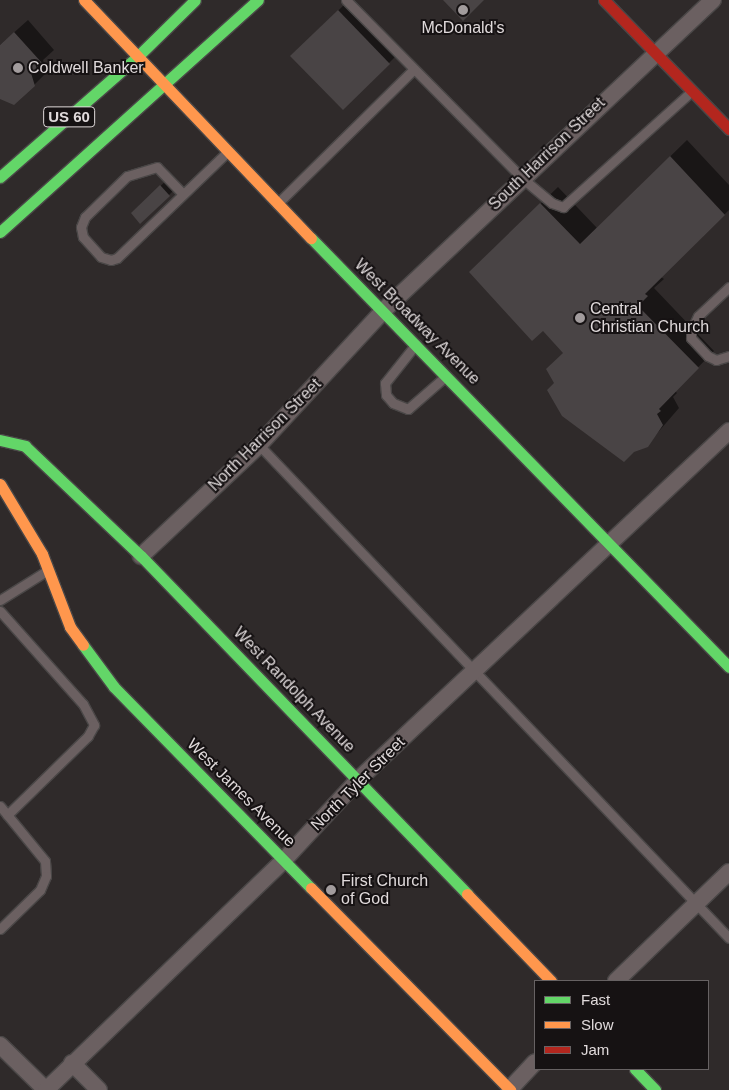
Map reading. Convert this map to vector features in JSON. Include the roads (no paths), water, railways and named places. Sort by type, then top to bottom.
[{"type":"main road","name":"West Broadway Avenue","points":[[84,0],[277,204],[384,310],[729,667]]},
{"type":"main road","name":"US 60","points":[[0,177],[137,57],[196,0]]},
{"type":"main road","name":"US 60","points":[[0,232],[258,0]]},
{"type":"main road","points":[[604,0],[729,129]]},
{"type":"main road","name":"West Randolph Avenue","points":[[0,440],[25,446],[141,556],[550,980]]},
{"type":"main road","name":"West James Avenue","points":[[0,484],[42,554],[70,627],[114,687],[509,1090]]},
{"type":"main road","points":[[636,1070],[655,1090]]},
{"type":"street","name":"South Harrison Street","points":[[384,310],[654,52],[713,0]]},
{"type":"street","name":"North Harrison Street","points":[[141,556],[259,445],[384,310]]},
{"type":"street","name":"North Tyler Street","points":[[46,1090],[284,860],[359,780],[729,431]]},
{"type":"street","points":[[617,980],[729,872]]},
{"type":"street","points":[[0,1046],[46,1090]]},
{"type":"street","points":[[72,1063],[99,1090]]},
{"type":"street","points":[[509,1090],[534,1063]]},
{"type":"lane","points":[[346,0],[522,178],[552,203],[562,206],[569,203],[692,90]]},
{"type":"lane","points":[[277,204],[414,69]]},
{"type":"lane","points":[[183,194],[157,167],[127,176],[85,217],[81,227],[83,237],[101,257],[111,260],[117,258],[227,152]]},
{"type":"lane","points":[[729,287],[698,316],[690,332],[690,338],[708,356],[716,360],[729,356]]},
{"type":"lane","points":[[416,344],[385,383],[386,395],[393,403],[408,409],[447,375]]},
{"type":"lane","points":[[259,445],[473,673],[729,938]]},
{"type":"lane","points":[[0,600],[48,570]]},
{"type":"lane","points":[[0,611],[83,704],[94,725],[88,736],[7,815]]},
{"type":"lane","points":[[0,806],[45,860],[46,876],[40,890],[0,930]]},
{"type":"place","name":"McDonald's","points":[[463,10]]},
{"type":"place","name":"Coldwell Banker","points":[[18,68]]},
{"type":"place","name":"Central Christian Church","points":[[580,318]]},
{"type":"place","name":"First Church of God","points":[[331,890]]}]
